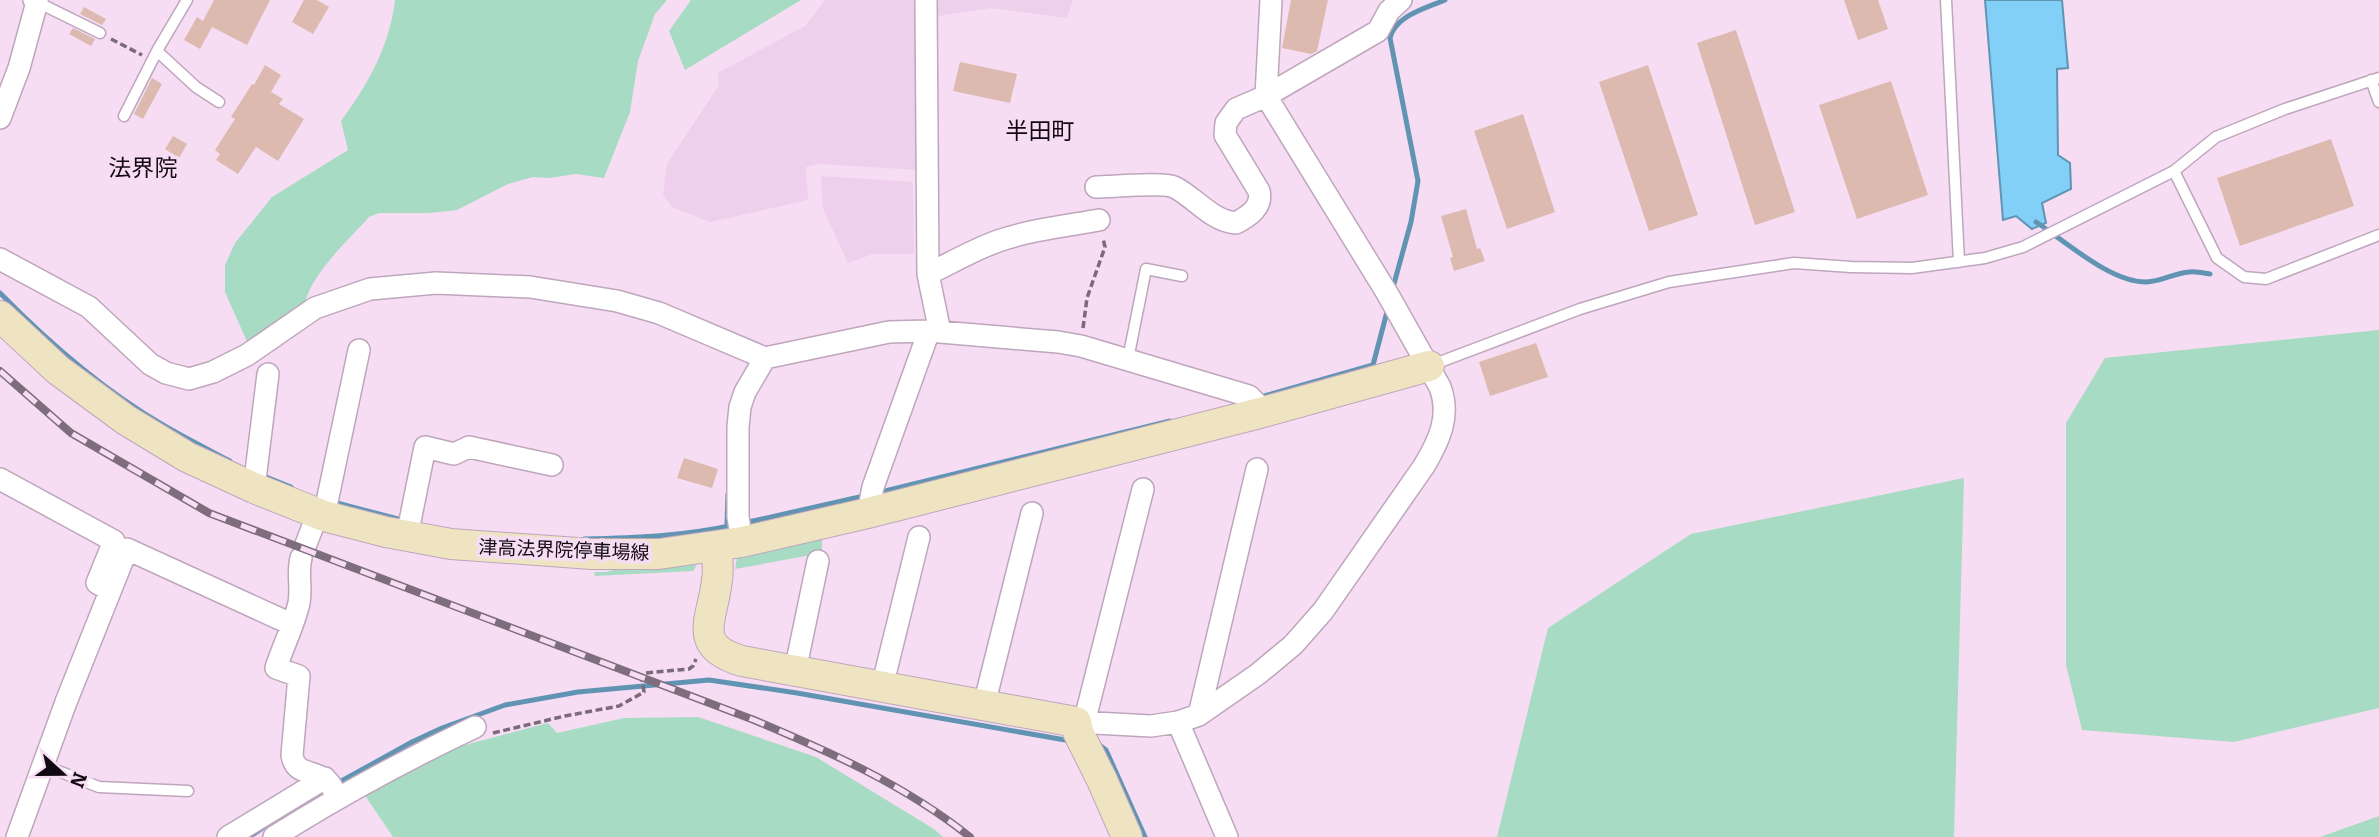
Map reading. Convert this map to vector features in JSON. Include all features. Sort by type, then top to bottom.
[{"type":"main road","name":"津高法界院停車場線","points":[[0,316],[58,370],[126,420],[187,457],[255,478],[324,508],[409,527],[451,544],[592,554],[659,554],[1255,404],[1429,366]]},
{"type":"main road","points":[[734,534],[717,582],[707,628],[713,646],[731,658],[984,705],[1082,732],[1126,837]]},
{"type":"street","points":[[870,500],[937,327],[928,274],[926,0]]},
{"type":"street","points":[[1143,489],[1082,732],[1151,726],[1178,722],[1199,715],[1258,674],[1293,645],[1323,611],[1424,466],[1444,425],[1445,400],[1429,366],[1266,96],[1270,0]]},
{"type":"street","points":[[1096,187],[1172,185],[1219,219],[1236,223],[1258,206],[1261,195],[1226,135],[1226,123],[1237,109],[1266,96],[1378,31],[1389,11],[1401,0]]},
{"type":"street","points":[[0,118],[19,68],[36,1]]},
{"type":"street","points":[[928,274],[999,241],[1099,220]]},
{"type":"street","points":[[0,259],[89,307],[150,364],[166,373],[189,379],[213,372],[247,355],[315,308],[370,289],[436,283],[530,287],[617,301],[659,313],[761,356],[889,331],[937,327],[1058,342],[1129,354],[1255,404]]},
{"type":"street","points":[[331,788],[298,769],[293,763],[299,676],[276,667],[299,604],[301,586],[298,570],[324,508],[359,350]]},
{"type":"street","points":[[734,534],[740,407],[761,356]]},
{"type":"street","points":[[255,478],[268,374]]},
{"type":"street","points":[[409,527],[425,447],[454,454],[469,447],[552,466]]},
{"type":"street","points":[[1199,715],[1257,469]]},
{"type":"street","points":[[0,479],[114,541],[97,583],[110,590]]},
{"type":"street","points":[[984,705],[1032,513]]},
{"type":"street","points":[[882,687],[919,537]]},
{"type":"street","points":[[17,837],[110,590],[128,550],[213,584],[292,624]]},
{"type":"street","points":[[796,671],[818,561]]},
{"type":"street","points":[[1178,722],[1227,837]]},
{"type":"street","points":[[240,833],[331,788],[404,761],[475,727]]},
{"type":"street","points":[[274,837],[331,788]]},
{"type":"lane","points":[[124,116],[151,56],[187,0]]},
{"type":"lane","points":[[1946,0],[1959,262]]},
{"type":"lane","points":[[36,1],[100,33]]},
{"type":"lane","points":[[151,56],[219,102]]},
{"type":"lane","points":[[1429,366],[1580,309],[1669,282],[1794,263],[1912,268],[1985,258],[2023,247],[2174,171],[2216,137],[2285,109],[2375,79],[2379,102]]},
{"type":"lane","points":[[2174,171],[2217,258],[2244,277],[2266,279],[2379,235]]},
{"type":"lane","points":[[1129,354],[1146,269],[1182,276]]},
{"type":"lane","points":[[43,765],[99,787],[188,792]]},
{"type":"path","points":[[100,33],[151,56]]},
{"type":"path","points":[[1082,335],[1087,299],[1105,247],[1099,220]]},
{"type":"path","points":[[475,727],[493,733],[619,706],[644,692],[642,679],[645,673],[694,666],[708,637]]},
{"type":"shaded area","points":[[825,0],[918,0],[919,170],[819,164],[806,167],[808,200],[710,222],[672,207],[663,194],[667,164],[719,85],[718,73],[805,26]]},
{"type":"shaded area","points":[[937,0],[1073,0],[1067,18],[991,8],[938,16]]},
{"type":"shaded area","points":[[821,176],[913,182],[914,254],[873,254],[848,263],[823,209]]},
{"type":"green space","points":[[395,0],[667,0],[655,14],[638,61],[630,112],[604,178],[576,174],[550,178],[533,177],[508,184],[457,210],[379,213],[369,217],[320,272],[312,284],[304,309],[249,346],[225,292],[225,265],[235,243],[272,197],[348,150],[341,121],[360,93],[383,49]]},
{"type":"green space","points":[[691,0],[801,0],[685,70],[669,31]]},
{"type":"green space","points":[[2379,330],[2379,708],[2234,742],[2082,730],[2066,665],[2066,423],[2105,358]]},
{"type":"green space","points":[[1964,478],[1954,837],[1497,837],[1548,628],[1691,534]]},
{"type":"green space","points":[[822,534],[822,553],[735,569],[738,552]]},
{"type":"green space","points":[[693,561],[696,567],[693,571],[595,576],[594,572],[607,572],[634,564]]},
{"type":"green space","points":[[698,717],[816,757],[943,837],[393,837],[362,791],[431,754],[548,723],[557,733],[624,718]]},
{"type":"green space","points":[[2379,816],[2379,837],[2320,837]]},
{"type":"water","points":[[1985,0],[2062,0],[2068,68],[2057,69],[2058,155],[2070,163],[2071,189],[2042,203],[2046,223],[2032,229],[2016,216],[2003,220]]},
{"type":"building","points":[[214,0],[270,0],[247,45],[212,27],[200,49],[184,40],[197,17],[203,21]]},
{"type":"building","points":[[304,0],[317,0],[329,7],[313,34],[292,22]]},
{"type":"building","points":[[1291,0],[1328,0],[1317,51],[1311,54],[1282,48]]},
{"type":"building","points":[[1844,0],[1878,0],[1888,29],[1858,40]]},
{"type":"building","points":[[84,7],[106,19],[102,25],[80,14]]},
{"type":"building","points":[[73,28],[95,39],[91,46],[69,34]]},
{"type":"building","points":[[1736,30],[1795,212],[1755,225],[1697,43]]},
{"type":"building","points":[[960,62],[1017,74],[1010,103],[953,91]]},
{"type":"building","points":[[265,65],[281,75],[271,92],[283,99],[279,104],[304,119],[278,161],[256,147],[238,174],[216,160],[220,154],[215,150],[235,119],[231,117]]},
{"type":"building","points":[[1648,65],[1698,215],[1649,231],[1599,82]]},
{"type":"building","points":[[152,78],[162,84],[143,119],[134,114]]},
{"type":"building","points":[[1891,81],[1928,195],[1857,219],[1819,105]]},
{"type":"building","points":[[1523,114],[1555,212],[1507,229],[1474,131]]},
{"type":"building","points":[[173,136],[187,144],[179,158],[165,149]]},
{"type":"building","points":[[2331,139],[2354,206],[2240,246],[2217,178]]},
{"type":"building","points":[[1466,209],[1477,249],[1480,248],[1485,261],[1454,271],[1450,258],[1453,257],[1441,216]]},
{"type":"building","points":[[1536,343],[1548,377],[1490,396],[1479,362]]},
{"type":"building","points":[[684,458],[718,469],[712,488],[677,478]]},
{"type":"waterway","points":[[1392,291],[1411,222],[1418,181],[1390,38],[1393,30],[1405,18],[1445,0]]},
{"type":"waterway","points":[[2036,222],[2103,268],[2132,280],[2152,282],[2191,272],[2210,274]]},
{"type":"waterway","points":[[0,293],[57,348],[119,397],[163,425],[230,461]]},
{"type":"waterway","points":[[1257,398],[1373,365],[1388,308]]},
{"type":"waterway","points":[[877,493],[1170,421]]},
{"type":"waterway","points":[[261,475],[291,487]]},
{"type":"waterway","points":[[727,526],[728,494]]},
{"type":"waterway","points":[[744,523],[864,496]]},
{"type":"waterway","points":[[333,502],[398,519]]},
{"type":"waterway","points":[[584,539],[660,536],[734,525]]},
{"type":"waterway","points":[[336,784],[412,742],[505,705],[578,692],[709,680],[1071,741]]},
{"type":"waterway","points":[[1098,744],[1106,750],[1145,837]]},
{"type":"waterway","points":[[249,837],[264,827]]},
{"type":"railway","points":[[0,371],[71,433],[209,513],[754,720],[866,771],[920,801],[970,837]]},
{"type":"district","name":"半田町","points":[[1040,131]]},
{"type":"district","name":"法界院","points":[[143,168]]}]
